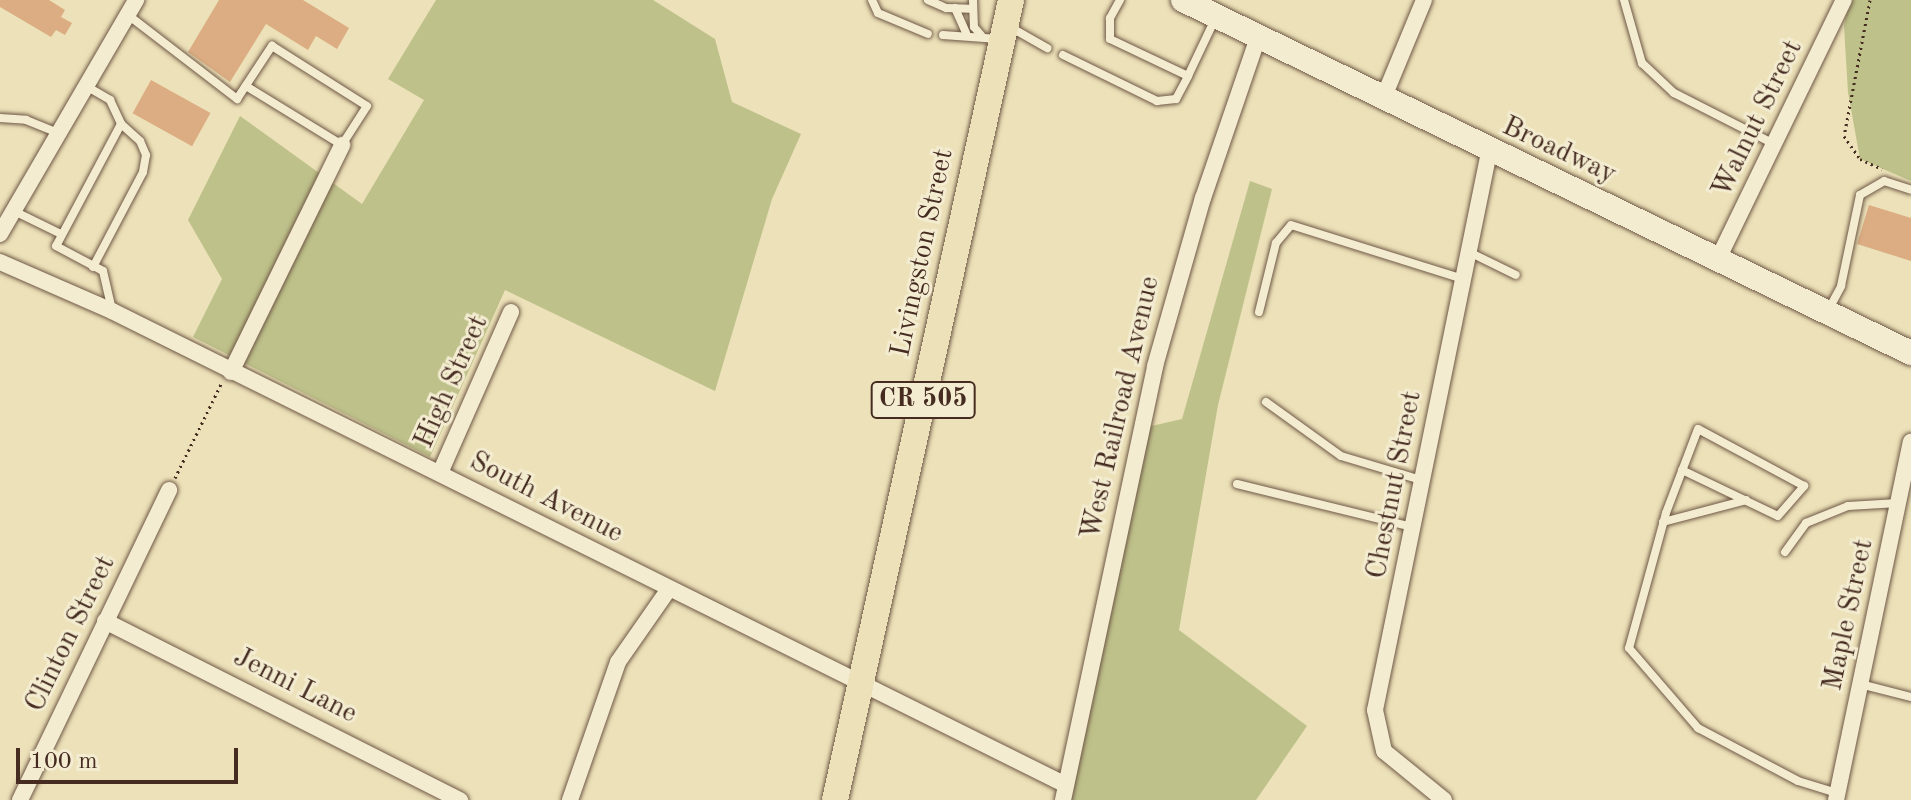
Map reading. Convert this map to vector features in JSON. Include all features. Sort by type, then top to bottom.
[{"type":"main road","name":"Livingston Street","points":[[835,800],[1000,25]]},
{"type":"street","points":[[1383,99],[1424,0]]},
{"type":"street","name":"Walnut Street","points":[[1718,259],[1776,146],[1844,0]]},
{"type":"street","points":[[0,234],[132,7]]},
{"type":"street","name":"Broadway","points":[[1203,7],[1489,152],[1911,353]]},
{"type":"street","name":"West Railroad Avenue","points":[[1065,792],[1155,366],[1198,212],[1258,37]]},
{"type":"street","points":[[226,378],[342,145]]},
{"type":"street","name":"Chestnut Street","points":[[1444,800],[1426,794],[1392,761],[1375,724],[1489,152]]},
{"type":"street","name":"South Avenue","points":[[0,262],[112,311],[226,378],[440,473],[861,684],[1065,792]]},
{"type":"street","name":"High Street","points":[[440,473],[511,312]]},
{"type":"street","name":"Maple Street","points":[[1837,796],[1860,684],[1902,513],[1911,442]]},
{"type":"street","name":"Clinton Street","points":[[20,800],[169,490]]},
{"type":"street","points":[[570,800],[618,662],[669,589]]},
{"type":"street","name":"Jenni Lane","points":[[105,621],[460,800]]},
{"type":"lane","points":[[872,0],[878,13],[928,34]]},
{"type":"lane","points":[[928,0],[955,8],[972,4],[1000,25],[1047,48]]},
{"type":"lane","points":[[1120,0],[1110,18],[1110,39],[1188,76]]},
{"type":"lane","points":[[1624,0],[1642,63],[1674,93],[1776,146]]},
{"type":"lane","points":[[132,7],[237,99],[272,46],[367,106],[342,145],[246,86]]},
{"type":"lane","points":[[1063,55],[1157,101],[1176,99],[1188,76],[1203,7]]},
{"type":"lane","points":[[955,8],[966,33]]},
{"type":"lane","points":[[943,35],[1000,25]]},
{"type":"lane","points":[[86,85],[110,100],[121,124],[140,141],[146,155],[143,172],[93,267]]},
{"type":"lane","points":[[0,118],[26,120],[59,133]]},
{"type":"lane","points":[[112,311],[103,271],[56,246],[59,233],[121,124]]},
{"type":"lane","points":[[1828,312],[1841,286],[1860,195],[1884,181],[1911,190]]},
{"type":"lane","points":[[13,211],[59,233]]},
{"type":"lane","points":[[1259,312],[1276,243],[1291,225],[1463,279]]},
{"type":"lane","points":[[1469,251],[1516,275]]},
{"type":"lane","points":[[1266,402],[1341,456],[1422,480]]},
{"type":"lane","points":[[1682,470],[1778,516],[1804,486],[1698,429],[1682,470],[1663,522],[1629,648],[1698,728],[1798,781],[1837,796]]},
{"type":"lane","points":[[1237,484],[1413,527]]},
{"type":"lane","points":[[1663,522],[1746,500]]},
{"type":"lane","points":[[1785,552],[1806,523],[1848,506],[1902,513]]},
{"type":"lane","points":[[1860,684],[1911,697]]},
{"type":"path","points":[[1870,0],[1844,136],[1860,159],[1887,171]]},
{"type":"path","points":[[169,490],[226,378]]},
{"type":"green space","points":[[436,0],[653,0],[715,39],[732,102],[801,134],[772,199],[715,391],[505,290],[430,457],[193,337],[222,279],[188,220],[240,116],[362,204],[424,100],[388,79]]},
{"type":"green space","points":[[1849,0],[1911,0],[1911,181],[1860,159],[1848,92],[1844,26]]},
{"type":"green space","points":[[1250,181],[1272,189],[1218,405],[1179,630],[1307,726],[1256,800],[1063,800],[1143,428],[1182,419]]},
{"type":"building","points":[[0,0],[49,0],[65,10],[61,17],[72,23],[65,35],[56,30],[51,37],[0,7]]},
{"type":"building","points":[[219,0],[303,0],[349,28],[337,49],[316,36],[308,50],[266,24],[230,82],[188,52]]},
{"type":"building","points":[[151,80],[210,113],[192,146],[133,113]]},
{"type":"building","points":[[1869,205],[1911,218],[1911,261],[1857,244]]}]
